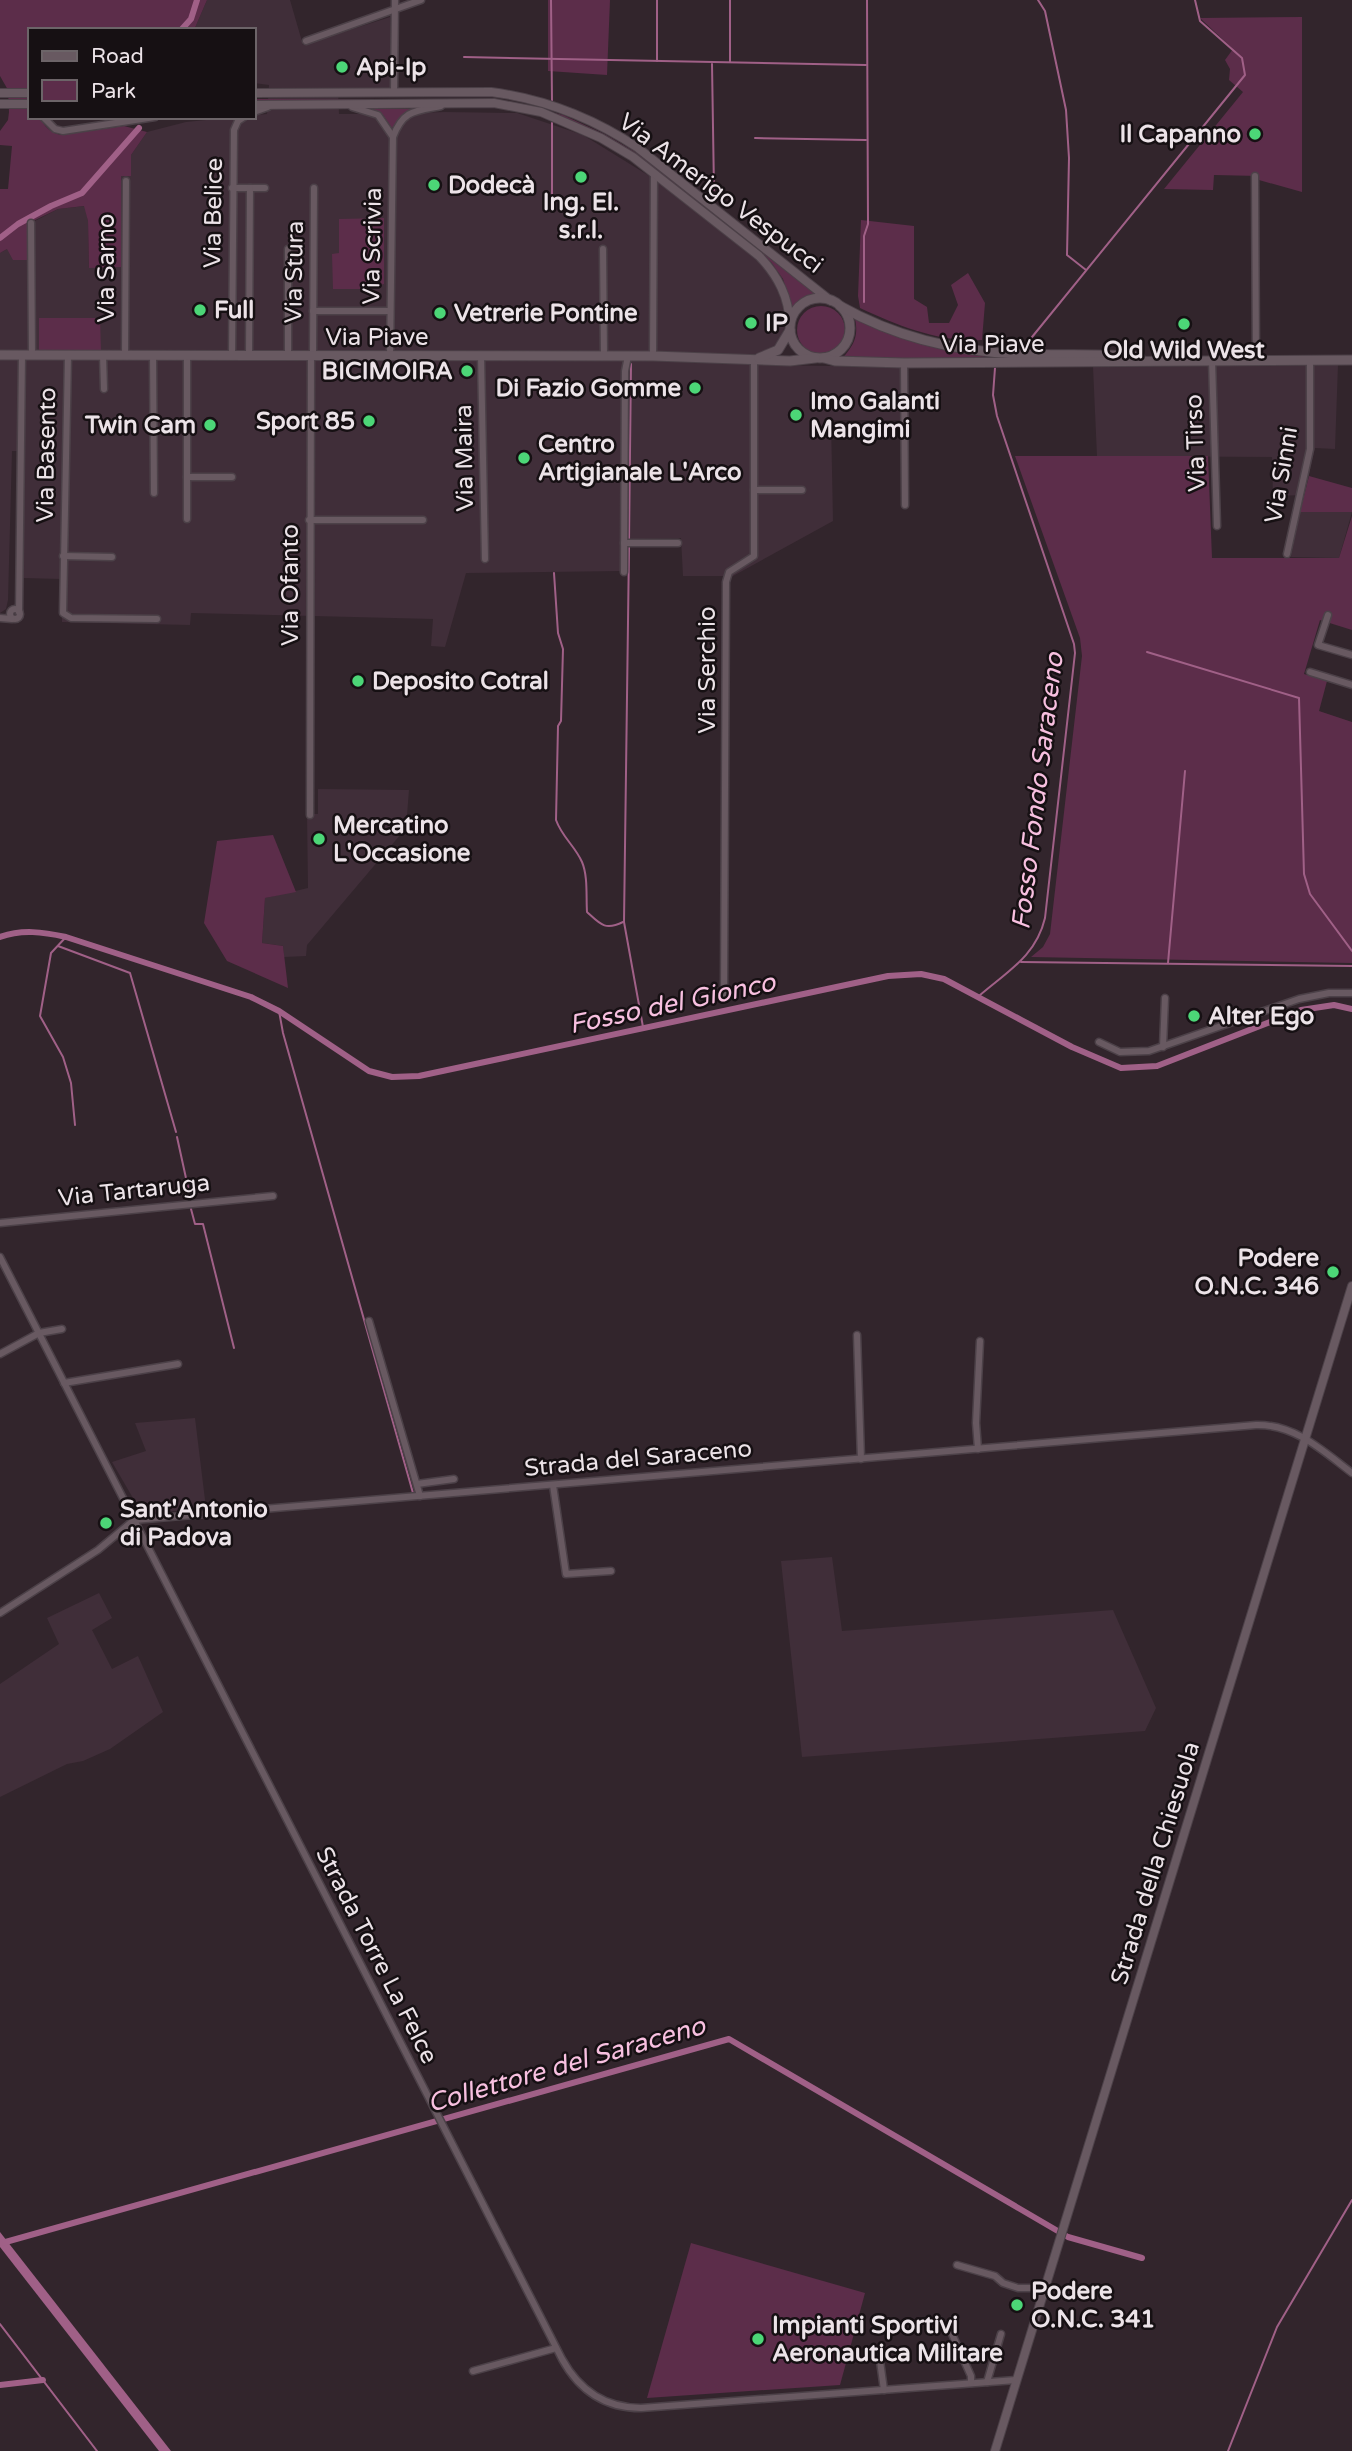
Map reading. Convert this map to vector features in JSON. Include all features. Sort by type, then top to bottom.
[{"type":"main road","points":[[754,359],[775,352],[798,308],[805,303],[822,299],[840,306],[846,314],[850,333],[841,350],[819,358],[801,351],[795,345],[790,327]]},
{"type":"main road","name":"Via Piave","points":[[840,306],[897,333],[964,349],[1163,360]]},
{"type":"main road","name":"Via Piave","points":[[0,355],[653,356],[790,361],[819,358],[904,363],[1352,360]]},
{"type":"street","points":[[394,92],[395,0]]},
{"type":"street","points":[[306,41],[421,0]]},
{"type":"street","name":"Via Amerigo Vespucci","points":[[256,93],[491,92],[516,95],[562,108],[612,131],[662,166],[831,301]]},
{"type":"street","points":[[0,93],[28,93]]},
{"type":"street","points":[[393,137],[398,124],[410,113],[458,103]]},
{"type":"street","name":"Via Amerigo Vespucci","points":[[256,105],[494,103],[541,112],[601,138],[633,157],[744,244],[768,265],[784,292],[789,306],[790,327]]},
{"type":"street","points":[[0,104],[28,104]]},
{"type":"street","points":[[256,111],[276,104]]},
{"type":"street","points":[[337,104],[378,115],[393,137]]},
{"type":"street","points":[[45,119],[55,130],[63,131],[142,119]]},
{"type":"street","name":"Via Belice","points":[[232,356],[234,130],[241,119]]},
{"type":"street","name":"Via Scrivia","points":[[390,356],[393,137]]},
{"type":"street","points":[[653,356],[654,173]]},
{"type":"street","points":[[1255,176],[1256,360]]},
{"type":"street","name":"Via Sarno","points":[[125,355],[126,181]]},
{"type":"street","points":[[232,188],[265,188]]},
{"type":"street","points":[[249,356],[250,188]]},
{"type":"street","name":"Via Stura","points":[[311,356],[314,188]]},
{"type":"street","points":[[31,223],[32,355]]},
{"type":"street","points":[[603,248],[604,356]]},
{"type":"street","points":[[288,249],[288,356]]},
{"type":"street","points":[[313,311],[390,311]]},
{"type":"street","points":[[1,618],[13,613],[18,600],[22,355]]},
{"type":"street","name":"Via Basento","points":[[68,355],[62,609],[66,616],[71,618],[156,619]]},
{"type":"street","points":[[103,355],[104,389]]},
{"type":"street","points":[[153,355],[154,493]]},
{"type":"street","points":[[187,355],[187,519]]},
{"type":"street","name":"Via Ofanto","points":[[310,815],[311,356]]},
{"type":"street","name":"Via Maira","points":[[481,356],[485,559]]},
{"type":"street","points":[[624,572],[625,371],[628,356]]},
{"type":"street","name":"Via Serchio","points":[[724,994],[726,582],[729,572],[754,556],[754,359]]},
{"type":"street","name":"Via Tirso","points":[[1212,360],[1217,526]]},
{"type":"street","name":"Via Sinni","points":[[1287,554],[1310,449],[1310,360]]},
{"type":"street","points":[[904,363],[905,505]]},
{"type":"street","points":[[187,477],[232,477]]},
{"type":"street","points":[[754,490],[802,490]]},
{"type":"street","points":[[309,520],[423,520]]},
{"type":"street","points":[[624,543],[678,543]]},
{"type":"street","name":"Via Basento","points":[[63,556],[112,557]]},
{"type":"street","points":[[1328,615],[1318,645],[1352,655]]},
{"type":"street","points":[[1310,672],[1352,685]]},
{"type":"street","points":[[1099,1042],[1111,1049],[1127,1053],[1142,1052],[1304,998],[1331,993],[1352,993]]},
{"type":"street","points":[[1163,1047],[1165,998]]},
{"type":"street","name":"Via Tartaruga","points":[[0,1223],[273,1196]]},
{"type":"street","name":"Strada Torre La Felce","points":[[0,1258],[556,2348],[574,2378],[592,2395],[612,2404],[629,2407],[1016,2380]]},
{"type":"street","name":"Strada della Chiesuola","points":[[995,2451],[1352,1286]]},
{"type":"street","points":[[369,1321],[421,1496]]},
{"type":"street","points":[[0,1354],[38,1333],[62,1328]]},
{"type":"street","points":[[857,1335],[861,1459]]},
{"type":"street","points":[[978,1449],[976,1428],[980,1340]]},
{"type":"street","points":[[64,1383],[178,1364]]},
{"type":"street","name":"Strada del Saraceno","points":[[134,1520],[1256,1425],[1283,1428],[1305,1438],[1352,1473]]},
{"type":"street","points":[[417,1484],[454,1479]]},
{"type":"street","points":[[553,1485],[565,1574],[611,1571]]},
{"type":"street","points":[[0,1613],[98,1550],[134,1520]]},
{"type":"street","points":[[957,2265],[995,2276],[1003,2283],[1018,2288],[1044,2288]]},
{"type":"street","points":[[952,2334],[971,2376],[971,2383]]},
{"type":"street","points":[[987,2382],[1001,2334]]},
{"type":"street","points":[[473,2371],[556,2348]]},
{"type":"street","points":[[880,2361],[884,2390]]},
{"type":"shaded area","points":[[207,0],[290,0],[303,45],[390,17],[391,88],[338,90],[339,114],[365,114],[376,117],[389,137],[397,137],[402,123],[416,113],[445,112],[517,113],[583,135],[659,182],[763,265],[779,290],[784,306],[785,326],[779,342],[760,353],[761,365],[902,367],[902,420],[831,420],[833,521],[733,576],[683,576],[681,538],[622,539],[621,571],[466,573],[445,647],[431,646],[433,619],[191,613],[190,625],[62,622],[61,579],[23,578],[25,451],[12,451],[8,600],[6,609],[0,613],[0,253],[7,249],[29,224],[58,209],[85,206],[89,268],[121,176],[131,175],[131,155],[147,132],[186,122],[256,119],[256,115],[267,114],[269,85],[256,83],[256,28],[195,28]]},
{"type":"shaded area","points":[[1338,365],[1335,449],[1315,448],[1304,495],[1273,496],[1272,457],[1097,456],[1093,367]]},
{"type":"shaded area","points":[[1300,512],[1352,512],[1339,558],[1291,557]]},
{"type":"shaded area","points":[[318,789],[409,790],[406,828],[307,945],[306,956],[284,957],[283,946],[262,943],[265,898],[308,888],[307,814],[318,814]]},
{"type":"shaded area","points":[[195,1418],[206,1508],[152,1513],[137,1505],[112,1462],[146,1451],[135,1423]]},
{"type":"shaded area","points":[[832,1557],[842,1631],[1113,1610],[1156,1708],[1145,1731],[802,1757],[781,1561]]},
{"type":"shaded area","points":[[99,1593],[112,1618],[92,1630],[112,1669],[138,1656],[163,1712],[110,1749],[83,1761],[67,1764],[0,1797],[0,1684],[59,1644],[47,1618]]},
{"type":"shaded area","points":[[0,2232],[171,2451],[159,2451],[0,2247]]},
{"type":"green space","points":[[0,0],[207,0],[195,28],[28,28],[28,119],[41,119],[48,129],[61,135],[124,126],[147,132],[131,155],[131,176],[121,176],[121,267],[89,268],[88,221],[84,206],[58,209],[29,223],[27,260],[13,260],[7,249],[0,253],[0,189],[8,189],[12,146],[0,145],[0,131],[8,120],[9,112],[8,90],[0,76]]},
{"type":"green space","points":[[548,0],[610,0],[607,75],[548,71]]},
{"type":"green space","name":"Il Capanno","points":[[1302,17],[1302,192],[1259,180],[1259,176],[1214,175],[1213,190],[1164,189],[1243,92],[1229,80],[1230,69],[1225,60],[1233,49],[1200,18]]},
{"type":"green space","points":[[256,99],[498,100],[563,115],[638,154],[816,294],[803,298],[792,308],[783,279],[771,262],[702,207],[605,137],[505,104]]},
{"type":"green space","points":[[369,109],[415,109],[403,114],[392,128],[383,115]]},
{"type":"green space","points":[[384,218],[384,284],[361,289],[333,289],[332,254],[339,253],[339,219]]},
{"type":"green space","points":[[861,220],[914,226],[914,299],[927,307],[929,323],[949,323],[958,305],[951,285],[968,273],[985,303],[982,340],[934,336],[904,327],[860,308],[858,296]]},
{"type":"green space","points":[[821,306],[838,313],[845,330],[838,347],[821,354],[804,347],[797,330],[804,313]]},
{"type":"green space","points":[[39,318],[100,318],[101,352],[39,352]]},
{"type":"green space","points":[[855,319],[925,345],[999,358],[842,359],[854,341]]},
{"type":"green space","points":[[1015,456],[1208,456],[1212,558],[1339,558],[1352,516],[1352,630],[1320,620],[1304,674],[1327,681],[1319,711],[1352,722],[1352,963],[1031,957],[1043,947],[1050,934],[1082,656],[1080,638]]},
{"type":"green space","points":[[1309,476],[1352,488],[1352,512],[1300,512]]},
{"type":"green space","points":[[273,835],[296,892],[265,898],[262,943],[283,946],[288,988],[227,961],[204,923],[217,841]]},
{"type":"green space","name":"Impianti Sportivi Aeronautica Militare","points":[[691,2243],[865,2293],[840,2385],[647,2398]]},
{"type":"waterway","points":[[183,28],[191,19],[197,0]]},
{"type":"waterway","points":[[551,0],[552,101]]},
{"type":"waterway","points":[[657,0],[657,61]]},
{"type":"waterway","points":[[730,0],[730,62]]},
{"type":"waterway","points":[[864,302],[864,236],[868,224],[867,0]]},
{"type":"waterway","points":[[1038,0],[1045,11],[1066,110],[1069,158],[1067,255],[1086,270]]},
{"type":"waterway","name":"Fosso Fondo Saraceno","points":[[1028,342],[1245,75],[1242,58],[1200,21],[1195,0]]},
{"type":"waterway","points":[[464,57],[866,65]]},
{"type":"waterway","points":[[712,64],[714,190]]},
{"type":"waterway","points":[[552,123],[552,205]]},
{"type":"waterway","points":[[0,238],[18,224],[82,193],[139,128]]},
{"type":"waterway","points":[[755,138],[866,140]]},
{"type":"waterway","points":[[629,541],[631,364]]},
{"type":"waterway","name":"Fosso Fondo Saraceno","points":[[979,996],[1028,953],[1045,918],[1075,653],[997,416],[993,395],[995,368]]},
{"type":"waterway","points":[[629,547],[624,922],[643,1027]]},
{"type":"waterway","points":[[554,573],[558,633],[563,649],[556,820],[584,868],[587,912],[603,925],[612,926],[623,922]]},
{"type":"waterway","points":[[1147,652],[1299,698],[1304,874],[1310,894],[1352,951]]},
{"type":"waterway","points":[[1168,963],[1185,771]]},
{"type":"waterway","name":"Fosso del Gionco","points":[[0,937],[33,932],[66,937],[251,997],[279,1011],[369,1071],[392,1077],[419,1076],[888,976],[921,974],[944,979],[1072,1047],[1121,1068],[1157,1066],[1301,1010],[1334,1005],[1352,1009]]},
{"type":"waterway","points":[[66,937],[51,953],[40,1016],[63,1057],[71,1083],[75,1125]]},
{"type":"waterway","points":[[58,946],[130,973],[176,1132]]},
{"type":"waterway","points":[[1021,962],[1352,966]]},
{"type":"waterway","points":[[279,1011],[413,1493]]},
{"type":"waterway","points":[[177,1137],[191,1201]]},
{"type":"waterway","points":[[191,1209],[195,1224],[203,1224],[234,1348]]},
{"type":"waterway","name":"Collettore del Saraceno","points":[[2,2243],[729,2039],[1068,2237],[1142,2258]]},
{"type":"waterway","points":[[1228,2451],[1277,2327],[1352,2200]]},
{"type":"waterway","points":[[0,2324],[97,2451]]},
{"type":"waterway","points":[[0,2385],[43,2380]]},
{"type":"place","name":"Api-Ip","points":[[342,67]]},
{"type":"place","name":"Il Capanno","points":[[1255,134]]},
{"type":"place","name":"Ing. El. s.r.l.","points":[[581,177]]},
{"type":"place","name":"Dodecà","points":[[434,185]]},
{"type":"place","name":"Full","points":[[200,310]]},
{"type":"place","name":"Vetrerie Pontine","points":[[440,313]]},
{"type":"place","name":"IP","points":[[751,323]]},
{"type":"place","name":"Old Wild West","points":[[1184,324]]},
{"type":"place","name":"BICIMOIRA","points":[[467,371]]},
{"type":"place","name":"Di Fazio Gomme","points":[[695,388]]},
{"type":"place","name":"Imo Galanti Mangimi","points":[[796,415]]},
{"type":"place","name":"Sport 85","points":[[369,421]]},
{"type":"place","name":"Twin Cam","points":[[210,425]]},
{"type":"place","name":"Centro Artigianale L'Arco","points":[[524,458]]},
{"type":"place","name":"Deposito Cotral","points":[[358,681]]},
{"type":"place","name":"Mercatino L'Occasione","points":[[319,839]]},
{"type":"place","name":"Alter Ego","points":[[1194,1016]]},
{"type":"place","name":"Podere O.N.C. 346","points":[[1333,1272]]},
{"type":"place","name":"Sant'Antonio di Padova","points":[[106,1523]]},
{"type":"place","name":"Podere O.N.C. 341","points":[[1017,2305]]},
{"type":"place","name":"Impianti Sportivi Aeronautica Militare","points":[[758,2339]]}]
